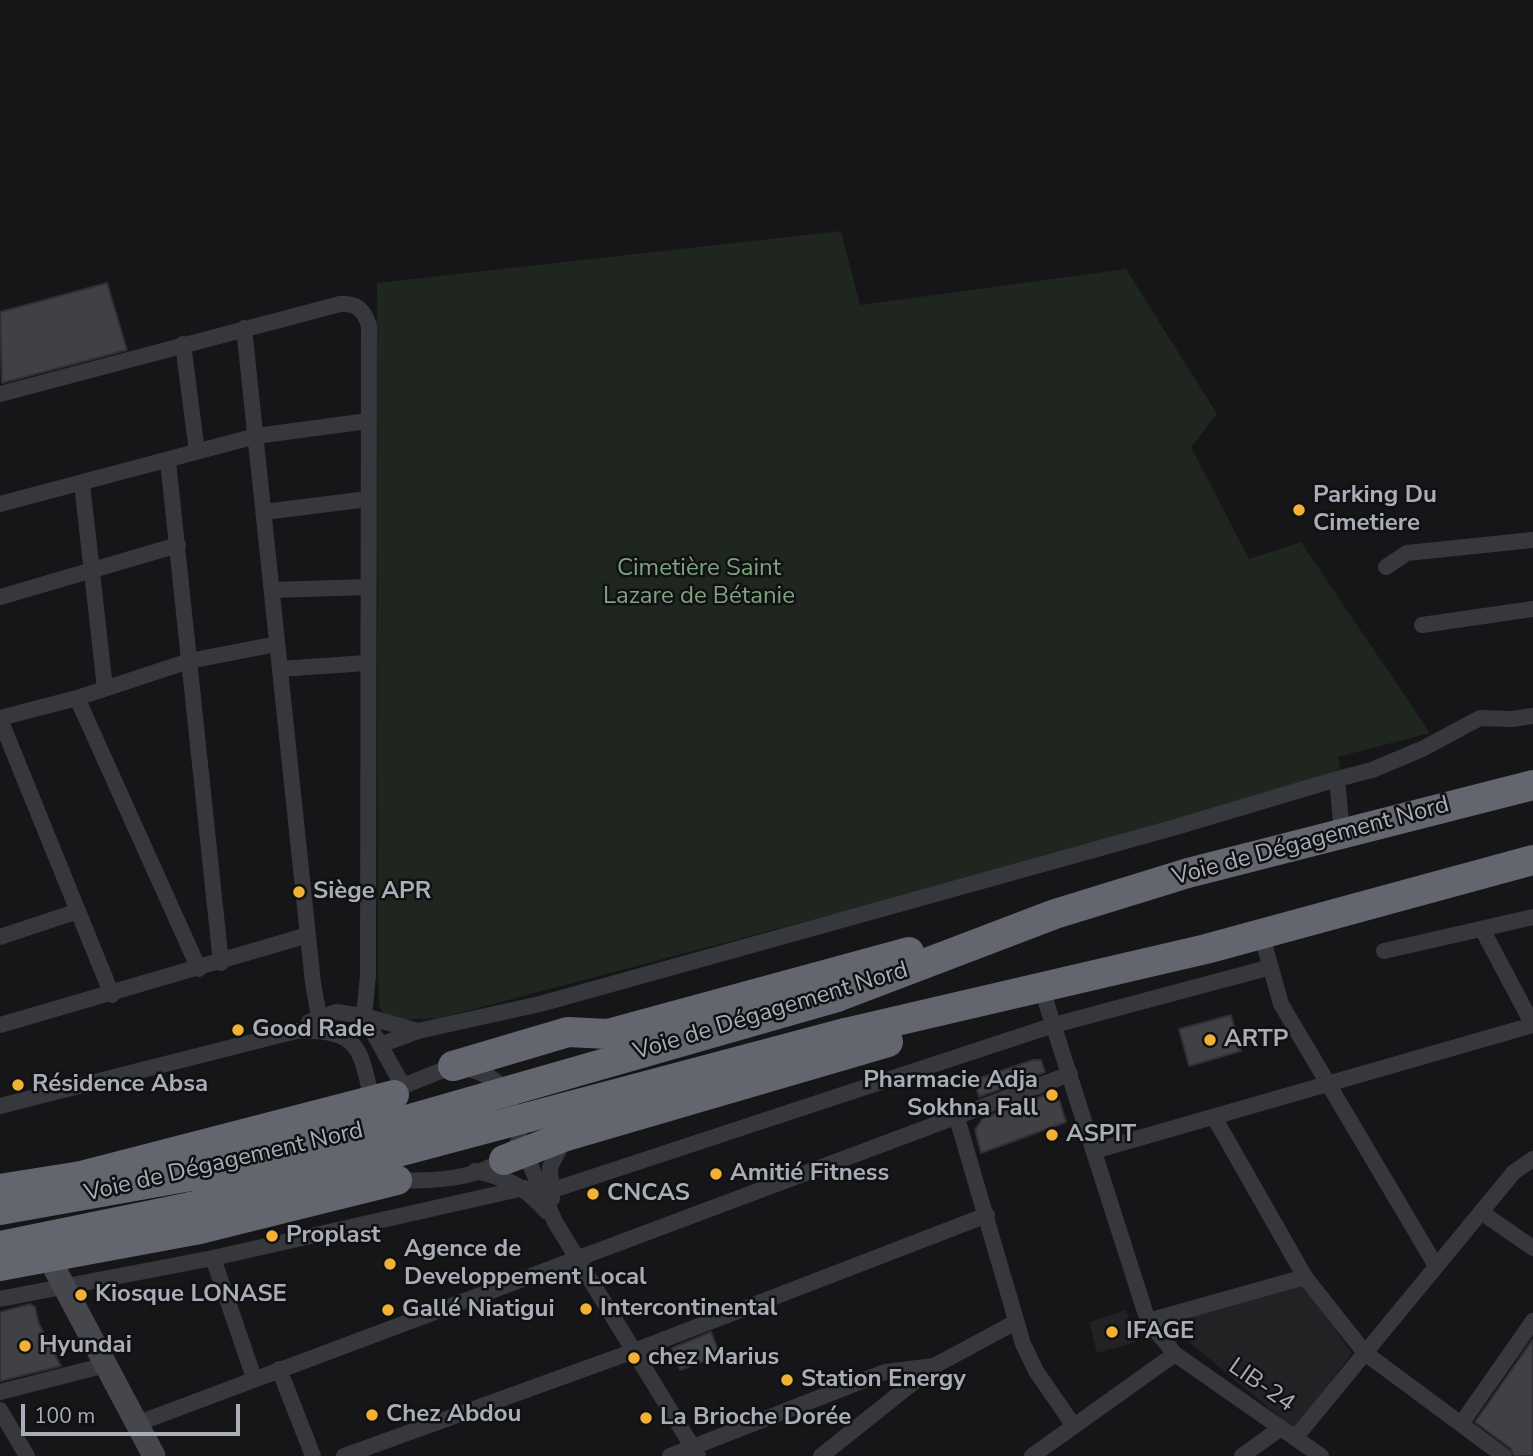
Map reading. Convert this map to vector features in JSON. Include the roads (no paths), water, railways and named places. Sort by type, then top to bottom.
[{"type":"highway","name":"Voie de Dégagement Nord","points":[[0,1210],[191,1176],[393,1124],[837,996],[1055,914],[1188,873],[1533,785]]},
{"type":"highway","name":"Voie de Dégagement Nord","points":[[0,1246],[191,1207],[845,1033],[1122,969],[1533,860]]},
{"type":"highway","points":[[453,1066],[568,1032],[608,1034],[1055,914]]},
{"type":"highway","points":[[516,1151],[1049,1012],[1069,993],[1122,969]]},
{"type":"highway","points":[[0,1189],[81,1176],[386,1100]]},
{"type":"highway","points":[[0,1266],[200,1228],[397,1180]]},
{"type":"street","points":[[0,394],[340,304],[357,305],[364,311],[369,325],[366,663],[368,976],[364,1016],[380,1045],[386,1100],[387,1164],[397,1180],[445,1179],[475,1171],[516,1151]]},
{"type":"street","points":[[244,328],[308,935],[323,1024],[348,1039],[360,1051],[386,1100]]},
{"type":"street","points":[[183,344],[197,452]]},
{"type":"street","points":[[0,504],[256,436],[369,421]]},
{"type":"street","points":[[167,461],[221,962]]},
{"type":"street","points":[[82,484],[106,688]]},
{"type":"street","points":[[264,512],[368,499]]},
{"type":"street","points":[[1386,567],[1407,554],[1533,540]]},
{"type":"street","points":[[0,597],[178,545]]},
{"type":"street","points":[[272,590],[368,587]]},
{"type":"street","points":[[1422,625],[1533,609]]},
{"type":"street","points":[[112,995],[0,718],[77,698],[189,661],[277,643]]},
{"type":"street","points":[[280,669],[366,663]]},
{"type":"street","points":[[77,698],[199,969]]},
{"type":"street","points":[[380,1045],[418,1031],[540,1004],[1372,771],[1422,749],[1480,718],[1512,719],[1533,716]]},
{"type":"street","points":[[1337,779],[1342,832]]},
{"type":"street","points":[[0,937],[78,911]]},
{"type":"street","points":[[1384,951],[1533,917]]},
{"type":"street","points":[[1094,1151],[1533,1025],[1482,929]]},
{"type":"street","points":[[1261,933],[1281,1004],[1436,1266]]},
{"type":"street","points":[[0,1025],[112,995],[308,935]]},
{"type":"street","points":[[550,1191],[1049,1012],[1271,967]]},
{"type":"street","points":[[0,1106],[323,1024],[348,1012],[418,1031]]},
{"type":"street","points":[[1049,1012],[1148,1321],[1305,1277]]},
{"type":"street","points":[[386,1100],[453,1066],[482,1070],[503,1087],[516,1151],[555,1222],[695,1452]]},
{"type":"street","points":[[136,1424],[1070,1074]]},
{"type":"street","points":[[1214,1117],[1305,1277],[1366,1353],[1504,1456]]},
{"type":"street","points":[[957,1118],[1016,1322],[1036,1371],[1074,1426]]},
{"type":"street","points":[[555,1222],[550,1191],[550,1167],[566,1136]]},
{"type":"street","points":[[1295,1438],[1514,1172],[1533,1159]]},
{"type":"street","points":[[475,1171],[509,1179],[524,1188],[555,1222]]},
{"type":"street","points":[[0,1299],[213,1258],[524,1188]]},
{"type":"street","points":[[1481,1212],[1533,1248]]},
{"type":"street","points":[[344,1456],[634,1351],[986,1215]]},
{"type":"street","points":[[49,1258],[154,1456]]},
{"type":"street","points":[[213,1258],[254,1378]]},
{"type":"street","name":"LIB-24","points":[[1148,1321],[1175,1354],[1321,1456]]},
{"type":"street","points":[[1461,1424],[1533,1321]]},
{"type":"street","points":[[821,1456],[934,1366],[1016,1322]]},
{"type":"street","points":[[1032,1456],[1175,1354]]},
{"type":"street","points":[[0,1392],[106,1365]]},
{"type":"street","points":[[670,1456],[695,1452],[885,1372],[934,1366]]},
{"type":"street","points":[[279,1369],[313,1456]]},
{"type":"street","points":[[0,1410],[27,1456]]},
{"type":"street","points":[[1241,1456],[1281,1428]]},
{"type":"place","name":"Parking Du Cimetiere","points":[[1299,510]]},
{"type":"place","name":"Siège APR","points":[[299,892]]},
{"type":"place","name":"Good Rade","points":[[238,1030]]},
{"type":"place","name":"ARTP","points":[[1210,1040]]},
{"type":"place","name":"Résidence Absa","points":[[18,1085]]},
{"type":"place","name":"Pharmacie Adja Sokhna Fall","points":[[1052,1095]]},
{"type":"place","name":"ASPIT","points":[[1052,1135]]},
{"type":"place","name":"Amitié Fitness","points":[[716,1174]]},
{"type":"place","name":"CNCAS","points":[[593,1194]]},
{"type":"place","name":"Proplast","points":[[272,1236]]},
{"type":"place","name":"Agence de Developpement Local","points":[[390,1264]]},
{"type":"place","name":"Kiosque LONASE","points":[[81,1295]]},
{"type":"place","name":"Intercontinental","points":[[586,1309]]},
{"type":"place","name":"Gallé Niatigui","points":[[388,1310]]},
{"type":"place","name":"IFAGE","points":[[1112,1332]]},
{"type":"place","name":"Hyundai","points":[[25,1346]]},
{"type":"place","name":"chez Marius","points":[[634,1358]]},
{"type":"place","name":"Station Energy","points":[[787,1380]]},
{"type":"place","name":"Chez Abdou","points":[[372,1415]]},
{"type":"place","name":"La Brioche Dorée","points":[[646,1418]]},
{"type":"park label","name":"Cimetière Saint Lazare de Bétanie","points":[[699,583]]}]
